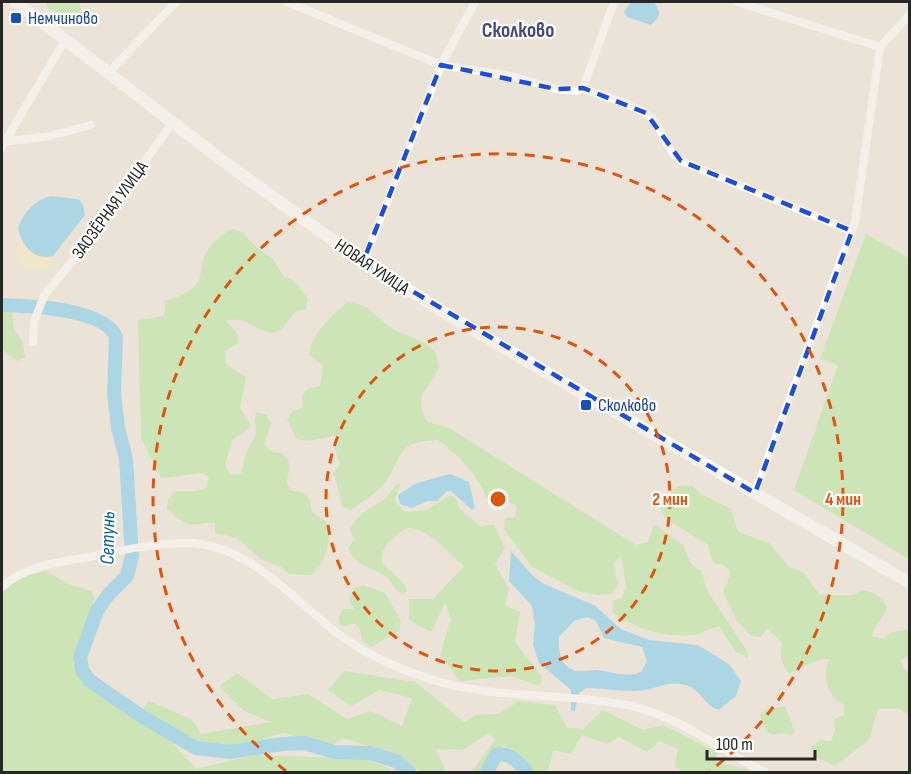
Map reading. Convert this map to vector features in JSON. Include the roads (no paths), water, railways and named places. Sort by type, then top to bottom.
[{"type":"street","name":"НОВАЯ УЛИЦА","points":[[16,2],[173,122],[363,262],[414,295],[909,583]]},
{"type":"street","points":[[109,72],[176,2]]},
{"type":"street","points":[[287,2],[441,65],[512,76],[556,89],[576,91],[583,88],[646,113],[662,131],[669,151],[681,161],[852,231]]},
{"type":"street","points":[[363,262],[441,65],[476,2]]},
{"type":"street","points":[[583,88],[614,2]]},
{"type":"street","points":[[737,2],[880,47]]},
{"type":"street","points":[[755,493],[852,231],[868,149],[880,47],[909,14]]},
{"type":"street","points":[[2,144],[66,38]]},
{"type":"street","name":"ЗАОЗЁРНАЯ УЛИЦА","points":[[33,342],[34,322],[44,296],[86,244],[173,122]]},
{"type":"street","points":[[2,144],[50,136],[91,125]]},
{"type":"street","points":[[2,587],[22,572],[109,553],[186,543],[224,551],[241,558],[274,580],[338,633],[381,661],[471,690],[585,699],[657,713],[691,728],[765,772]]},
{"type":"water","points":[[631,2],[655,3],[659,12],[658,18],[651,25],[627,17],[624,12]]},
{"type":"water","points":[[50,196],[78,199],[83,204],[85,215],[53,256],[46,257],[30,251],[22,241],[18,228],[30,208]]},
{"type":"water","points":[[450,474],[469,482],[475,508],[472,510],[451,491],[447,491],[437,501],[427,501],[412,508],[400,504],[398,495],[417,483]]},
{"type":"water","points":[[511,551],[533,576],[544,584],[594,605],[621,629],[649,640],[698,645],[730,665],[741,681],[736,696],[719,710],[710,705],[696,690],[680,684],[637,691],[586,688],[579,693],[575,711],[571,711],[571,690],[539,663],[533,645],[535,625],[532,606],[509,581]],"holes":[[[587,617],[596,621],[604,638],[642,647],[647,661],[642,671],[631,674],[596,670],[578,671],[565,664],[560,651],[559,637],[574,621]]]},
{"type":"waterway","name":"Сетунь","points":[[2,305],[47,308],[82,314],[109,327],[116,337],[114,393],[118,428],[126,459],[132,556],[127,576],[108,595],[97,611],[80,657],[82,670],[89,680],[141,716],[196,748],[230,752],[305,743],[334,752],[370,753],[396,761],[409,772]]},
{"type":"waterway","name":"Сетунь","points":[[487,772],[496,755],[501,754],[513,759],[527,772]]},
{"type":"place","name":"Немчиново","points":[[16,18]]},
{"type":"place","name":"Сколково","points":[[586,405]]},
{"type":"district","name":"Сколково","points":[[518,30]]}]
